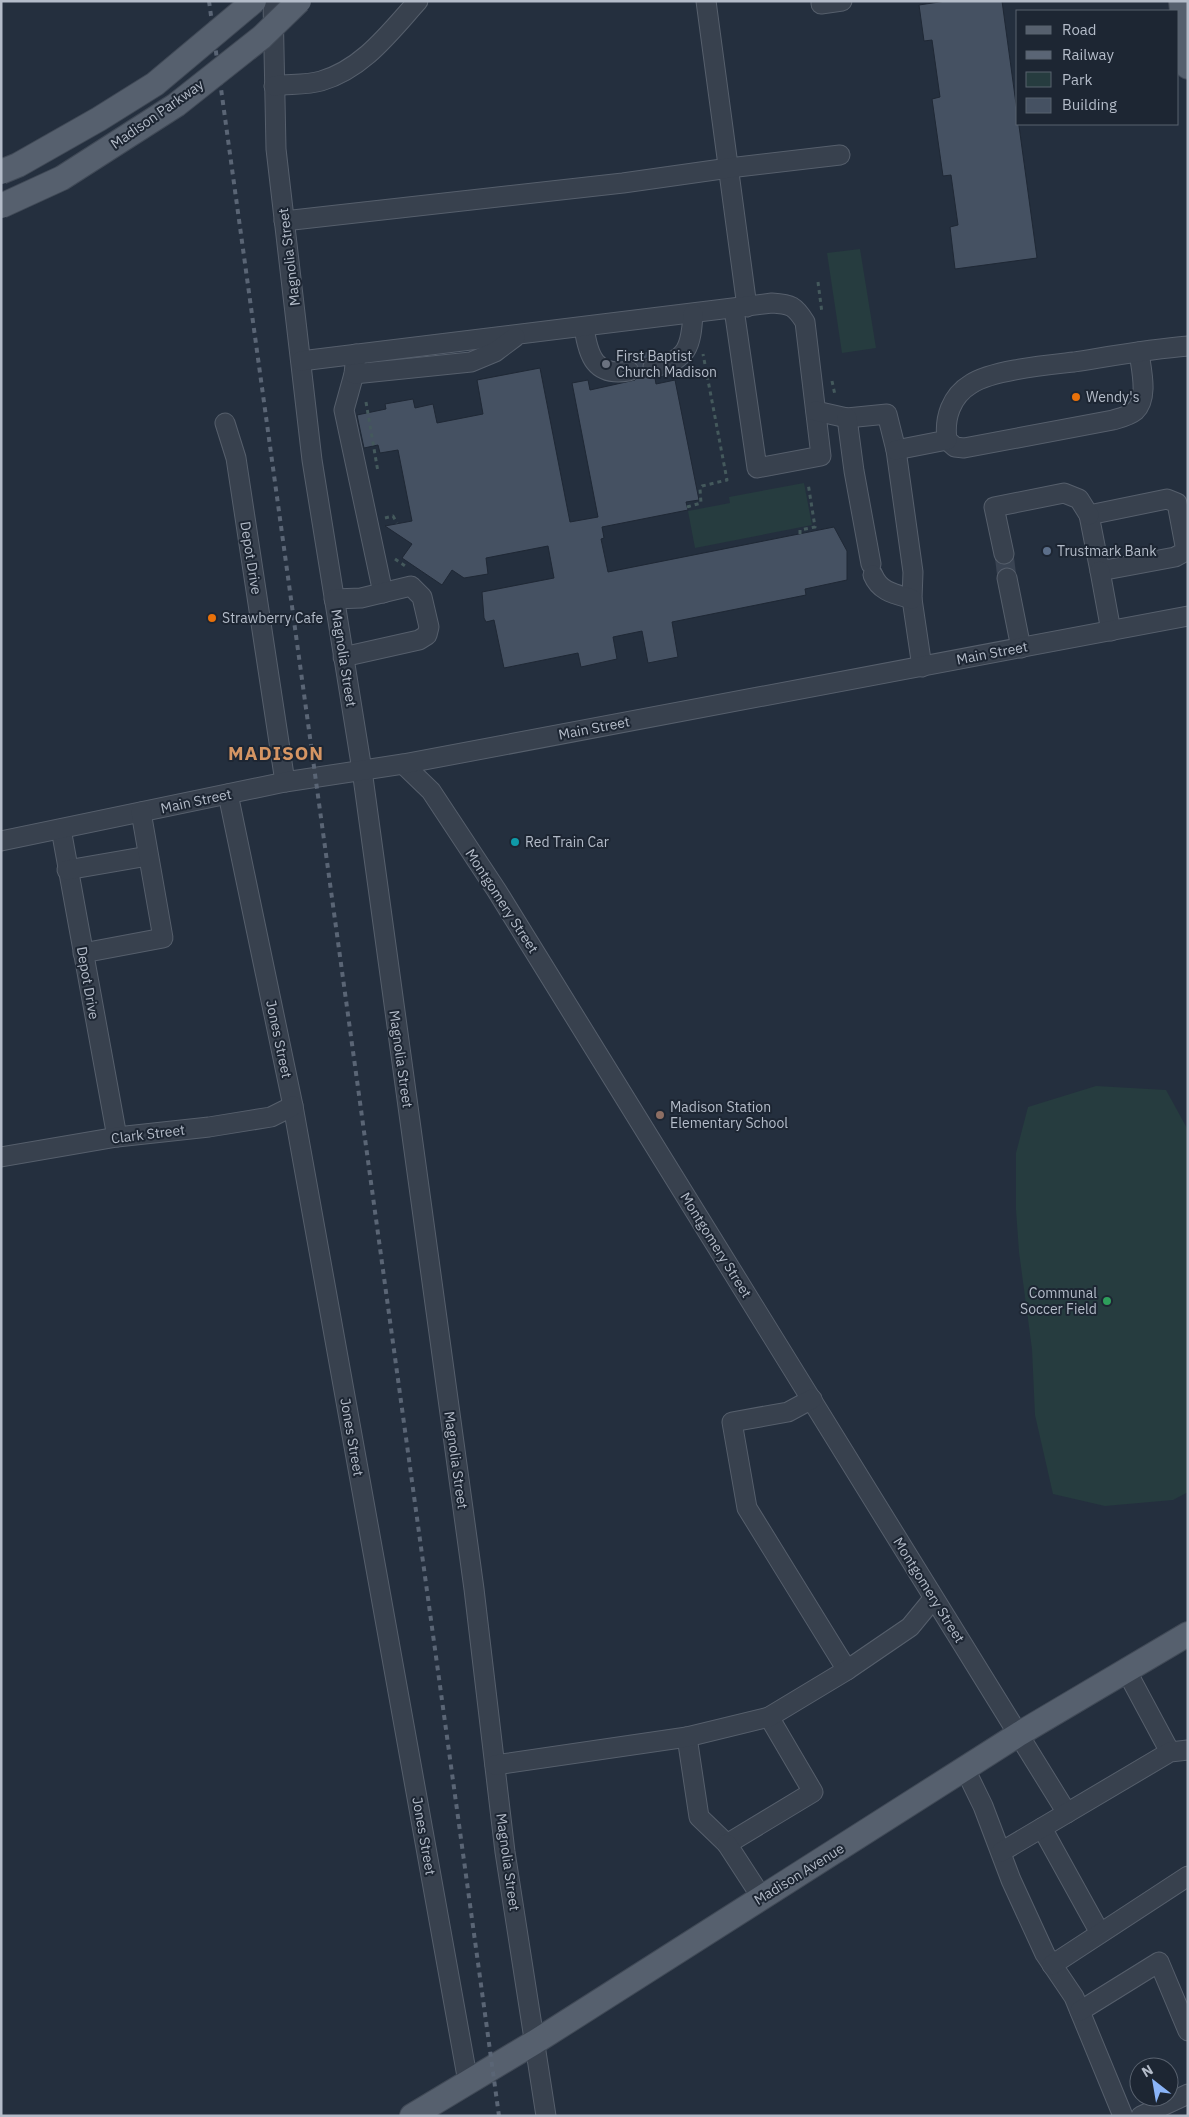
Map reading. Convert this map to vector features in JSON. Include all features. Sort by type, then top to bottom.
[{"type":"main road","name":"Madison Parkway","points":[[1,172],[91,124],[155,84],[254,1]]},
{"type":"main road","name":"Madison Parkway","points":[[1,206],[62,178],[176,105],[262,37],[299,1]]},
{"type":"main road","points":[[1184,12],[1188,67]]},
{"type":"main road","name":"Madison Avenue","points":[[412,2116],[535,2042],[1019,1734],[1188,1634]]},
{"type":"street","name":"Magnolia Street","points":[[273,1],[276,148],[312,460],[362,770],[474,1589],[505,1852],[546,2116]]},
{"type":"street","points":[[274,86],[320,81],[349,68],[374,50],[418,1]]},
{"type":"street","points":[[301,361],[741,308],[772,303],[787,304],[798,311],[805,322],[821,456],[757,468],[741,308],[728,168],[706,1]]},
{"type":"street","points":[[821,1],[821,4],[842,1]]},
{"type":"street","points":[[284,221],[624,183],[728,168],[840,155]]},
{"type":"street","points":[[653,367],[668,364],[681,358],[689,346],[692,314]]},
{"type":"street","points":[[584,327],[586,347],[592,360],[604,370],[629,371]]},
{"type":"street","points":[[354,374],[470,362],[495,352],[518,335]]},
{"type":"street","points":[[1139,352],[1142,394],[1135,410],[1126,416],[964,448],[955,447],[947,440],[947,417],[950,408],[961,391],[972,383],[1021,369],[1139,352],[1188,346]]},
{"type":"street","points":[[356,354],[354,374],[344,410],[383,592]]},
{"type":"street","points":[[816,411],[847,418],[887,414],[896,450],[912,572],[912,599],[922,667]]},
{"type":"street","points":[[847,418],[854,471],[876,584],[885,591],[912,599]]},
{"type":"street","name":"Depot Drive","points":[[225,423],[236,458],[285,782]]},
{"type":"street","points":[[896,450],[947,440]]},
{"type":"street","points":[[1004,554],[994,507],[1064,493],[1079,498],[1089,515],[1111,631]]},
{"type":"street","points":[[1089,515],[1167,499],[1177,503],[1184,525],[1186,551],[1175,557],[1100,571]]},
{"type":"street","points":[[1007,578],[1020,648]]},
{"type":"street","points":[[334,599],[361,598],[412,586],[422,597],[429,627],[427,635],[419,640],[344,657]]},
{"type":"street","name":"Main Street","points":[[1,841],[285,782],[403,764],[1188,616]]},
{"type":"street","name":"Montgomery Street","points":[[403,764],[431,792],[496,891],[1067,1813]]},
{"type":"street","name":"Jones Street","points":[[228,794],[293,1106],[468,2082]]},
{"type":"street","points":[[83,953],[162,938],[141,812]]},
{"type":"street","name":"Depot Drive","points":[[60,829],[117,1137]]},
{"type":"street","points":[[67,870],[148,856]]},
{"type":"street","name":"Clark Street","points":[[1,1157],[117,1137],[209,1127],[271,1117],[293,1106]]},
{"type":"street","points":[[812,1400],[788,1412],[732,1422],[747,1508],[847,1670]]},
{"type":"street","points":[[495,1765],[687,1737],[769,1717],[847,1670],[910,1627],[933,1599]]},
{"type":"street","points":[[1001,1852],[1179,1751],[1126,1670]]},
{"type":"street","points":[[727,1844],[813,1792],[769,1717]]},
{"type":"street","points":[[687,1737],[699,1817],[727,1844],[762,1898]]},
{"type":"street","points":[[965,1769],[1044,1954],[1074,1997],[1123,2116]]},
{"type":"street","points":[[1042,1828],[1100,1933]]},
{"type":"street","points":[[1052,1965],[1188,1876]]},
{"type":"street","points":[[1080,2011],[1159,1962],[1188,2031]]},
{"type":"street","points":[[1141,2116],[1188,2094]]},
{"type":"path","points":[[687,507],[701,503],[700,489],[702,486],[727,480],[702,346]]},
{"type":"path","points":[[365,395],[378,472]]},
{"type":"path","points":[[800,534],[800,530],[816,527],[808,483]]},
{"type":"green space","points":[[860,249],[876,348],[842,353],[827,253]]},
{"type":"green space","points":[[804,483],[812,525],[695,548],[688,511],[730,503],[729,497]]},
{"type":"green space","name":"Communal Soccer Field","points":[[1096,1086],[1166,1090],[1188,1130],[1188,1492],[1173,1500],[1105,1506],[1053,1494],[1035,1415],[1032,1349],[1019,1252],[1016,1210],[1016,1153],[1028,1107]]},
{"type":"building","points":[[946,1],[1002,1],[1016,104],[1016,125],[1019,125],[1037,258],[955,269],[950,227],[958,225],[951,175],[943,176],[932,99],[940,97],[932,40],[924,41],[919,5]]},
{"type":"building","points":[[650,351],[651,356],[645,359],[642,364],[644,374],[649,378],[655,378],[656,384],[675,380],[699,500],[686,502],[688,510],[602,527],[604,538],[601,539],[608,572],[834,527],[847,551],[847,580],[805,589],[806,595],[672,622],[678,657],[648,663],[642,631],[613,637],[617,659],[581,667],[578,653],[504,668],[494,620],[486,622],[484,618],[482,592],[554,578],[548,546],[486,558],[488,574],[464,578],[452,570],[442,585],[402,558],[412,544],[385,526],[412,521],[398,450],[380,453],[378,445],[364,448],[357,415],[386,409],[385,404],[413,399],[415,408],[433,404],[437,423],[483,414],[477,380],[540,368],[570,522],[598,517],[572,383],[588,380],[590,390],[635,380],[639,375],[638,365],[633,361],[627,360],[626,356]]},
{"type":"tunnel","points":[[629,371],[653,367]]},
{"type":"tunnel","points":[[1004,554],[1007,578]]},
{"type":"railway","points":[[209,1],[499,2116]]},
{"type":"place","name":"First Baptist Church Madison","points":[[606,364]]},
{"type":"place","name":"Wendy's","points":[[1076,397]]},
{"type":"place","name":"Trustmark Bank","points":[[1047,551]]},
{"type":"place","name":"Strawberry Cafe","points":[[212,618]]},
{"type":"place","name":"Red Train Car","points":[[515,842]]},
{"type":"place","name":"Madison Station Elementary School","points":[[660,1115]]},
{"type":"place","name":"Communal Soccer Field","points":[[1107,1301]]},
{"type":"district","name":"MADISON","points":[[276,753]]}]
